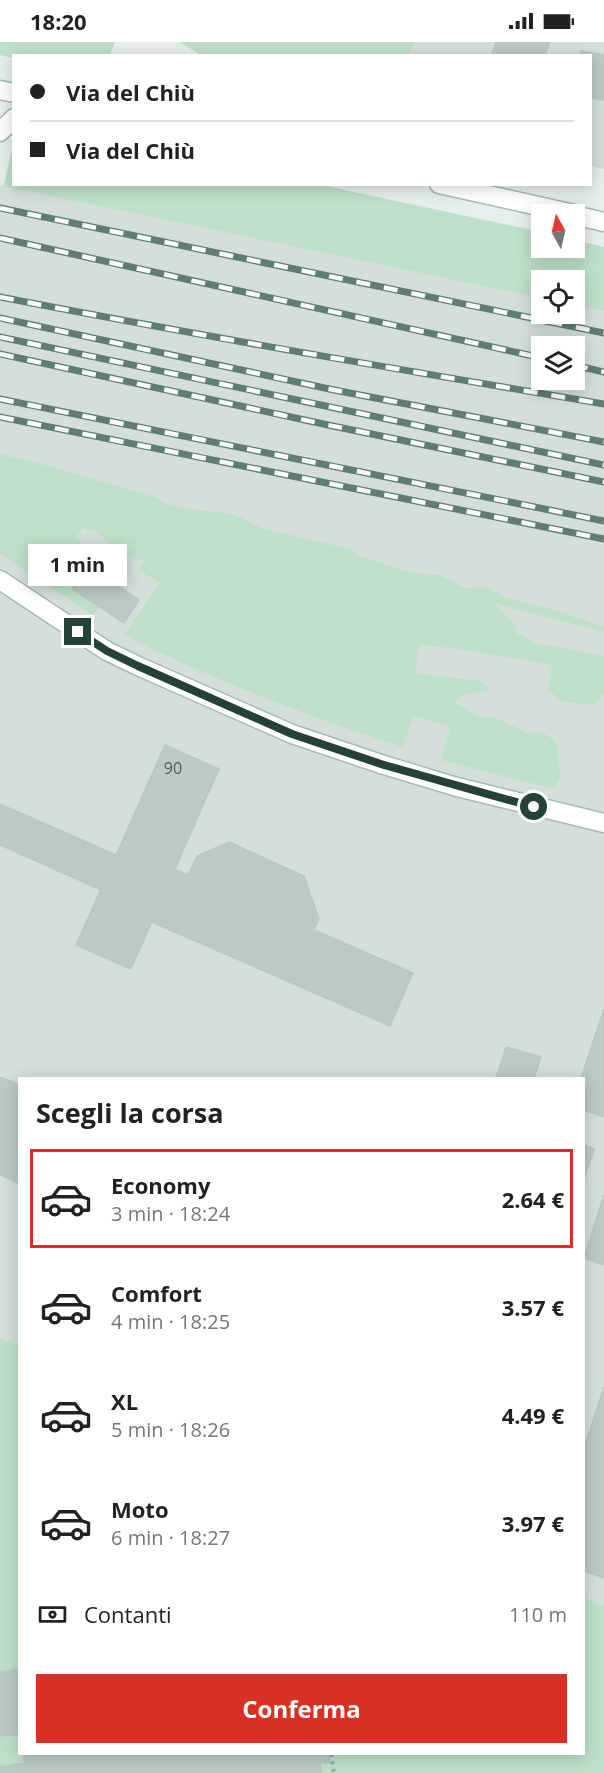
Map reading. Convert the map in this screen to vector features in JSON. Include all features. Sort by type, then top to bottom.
[{"type":"street","points":[[0,132],[12,120]]},
{"type":"street","points":[[449,186],[531,205]]},
{"type":"street","points":[[585,218],[604,222]]},
{"type":"street","points":[[0,580],[107,651],[292,734],[457,787],[604,823]]},
{"type":"path","points":[[331,1755],[334,1773]]},
{"type":"shaded area","points":[[415,42],[604,42],[604,169],[592,166],[592,54],[410,54]]},
{"type":"shaded area","points":[[12,151],[12,186],[326,186],[531,230],[531,258],[585,258],[585,242],[604,247],[604,1606],[585,1597],[585,1077],[18,1077],[18,1346],[0,1338],[0,185],[4,185]]},
{"type":"green space","points":[[0,42],[115,42],[110,54],[12,54],[12,58],[0,55]]},
{"type":"green space","points":[[179,42],[415,42],[409,54],[200,54]]},
{"type":"green space","points":[[12,151],[12,186],[326,186],[531,230],[531,258],[585,258],[585,242],[604,247],[604,311],[585,307],[585,270],[531,270],[531,296],[4,186]]},
{"type":"green space","points":[[0,454],[154,497],[179,507],[230,514],[261,528],[350,549],[357,555],[412,573],[439,575],[465,588],[486,587],[507,598],[562,612],[604,627],[604,632],[493,603],[515,624],[517,633],[535,643],[604,656],[604,693],[593,705],[558,701],[555,695],[548,692],[552,665],[419,645],[415,673],[480,681],[486,686],[488,691],[461,695],[454,703],[481,717],[496,718],[528,733],[542,732],[554,740],[557,747],[560,777],[554,789],[441,760],[451,727],[414,716],[402,747],[261,696],[124,635],[160,583],[138,570],[144,561],[121,552],[96,532],[83,528],[75,538],[96,553],[72,589],[99,607],[94,616],[0,554]]},
{"type":"green space","points":[[0,1338],[18,1345],[18,1755],[585,1755],[585,1597],[604,1606],[604,1773],[0,1773]]},
{"type":"building","points":[[496,42],[550,42],[546,54],[492,54]]},
{"type":"building","points":[[581,51],[604,55],[604,100],[592,98],[592,54],[580,54]]},
{"type":"building","points":[[88,565],[139,600],[124,623],[72,589]]},
{"type":"building","points":[[165,745],[219,769],[131,969],[76,945]]},
{"type":"building","points":[[0,804],[116,855],[101,890],[0,845]]},
{"type":"building","points":[[229,842],[304,876],[319,919],[314,930],[413,973],[390,1026],[152,922],[175,869],[188,875],[197,856]]},
{"type":"building","points":[[604,1009],[604,1117],[585,1110],[585,1077],[581,1077]]},
{"type":"building","points":[[506,1047],[541,1057],[534,1077],[496,1077]]},
{"type":"building","points":[[0,1077],[18,1084],[18,1183],[0,1175]]},
{"type":"building","points":[[585,1145],[594,1149],[585,1176]]},
{"type":"building","points":[[604,1195],[604,1265],[585,1258]]},
{"type":"building","points":[[604,1387],[604,1578],[585,1571],[585,1445]]},
{"type":"building","points":[[18,1669],[18,1691],[0,1694],[0,1672]]},
{"type":"building","points":[[18,1691],[18,1703],[0,1706],[0,1694]]},
{"type":"building","points":[[18,1703],[18,1734],[0,1736],[0,1706]]},
{"type":"building","points":[[23,1755],[55,1755],[57,1773],[26,1773]]},
{"type":"building","points":[[55,1755],[234,1755],[236,1773],[57,1773]]},
{"type":"building","points":[[234,1755],[265,1755],[268,1771],[236,1773]]},
{"type":"building","points":[[265,1755],[328,1755],[330,1762],[268,1771]]},
{"type":"building","points":[[25,1763],[26,1773],[0,1773],[0,1767]]},
{"type":"building","points":[[320,1763],[321,1773],[253,1773],[268,1771]]},
{"type":"railway","points":[[0,208],[604,333]]},
{"type":"railway","points":[[0,238],[531,356]]},
{"type":"railway","points":[[0,297],[226,339],[604,404]]},
{"type":"railway","points":[[0,318],[334,390],[604,442]]},
{"type":"railway","points":[[0,337],[604,465]]},
{"type":"railway","points":[[0,354],[604,482]]},
{"type":"railway","points":[[585,368],[604,372]]},
{"type":"railway","points":[[0,399],[604,521]]},
{"type":"railway","points":[[0,417],[604,539]]},
{"type":"route","points":[[78,632],[107,651],[138,666],[292,734],[384,765],[534,807]]}]
